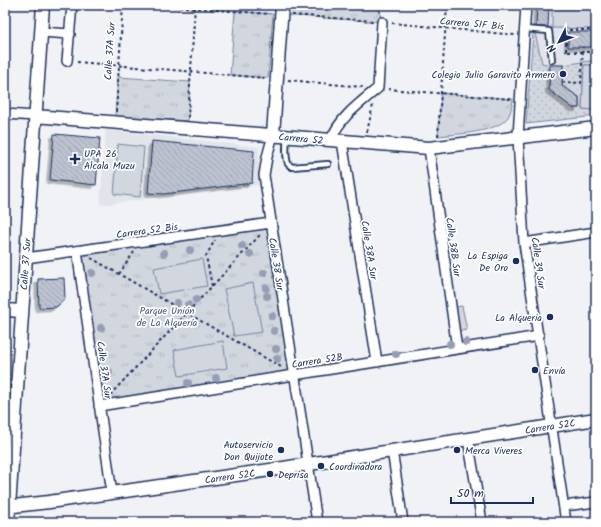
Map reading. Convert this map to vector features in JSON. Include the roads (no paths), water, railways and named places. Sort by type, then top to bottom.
[{"type":"street","name":"Calle 37 Sur","points":[[8,522],[7,507],[10,425],[22,311],[43,5]]},
{"type":"street","points":[[67,61],[72,5]]},
{"type":"street","name":"Calle 39 Sur","points":[[526,5],[518,137],[524,243],[566,522]]},
{"type":"street","name":"Calle 38 Sur","points":[[281,10],[273,135],[264,175],[317,522]]},
{"type":"street","points":[[336,140],[334,130],[354,109],[378,88],[382,22]]},
{"type":"street","points":[[41,32],[70,34]]},
{"type":"street","name":"Carrera 52","points":[[5,114],[365,143],[433,147],[596,128]]},
{"type":"street","name":"Calle 38A Sur","points":[[336,140],[377,362]]},
{"type":"street","name":"Calle 38B Sur","points":[[433,147],[457,349]]},
{"type":"street","name":"Carrera 52 Bis","points":[[26,258],[271,223]]},
{"type":"street","points":[[524,243],[596,232]]},
{"type":"street","name":"Calle 37A Sur","points":[[77,251],[112,493]]},
{"type":"street","points":[[5,310],[22,311]]},
{"type":"street","name":"Carrera 52B","points":[[99,406],[538,336]]},
{"type":"street","name":"Carrera 52C","points":[[7,507],[308,464],[596,419]]},
{"type":"street","points":[[468,439],[482,522]]},
{"type":"street","points":[[392,450],[403,522]]},
{"type":"street","points":[[564,506],[596,502]]},
{"type":"lane","points":[[524,32],[548,30],[552,60]]},
{"type":"lane","points":[[287,136],[286,158],[288,164],[292,167],[328,164]]},
{"type":"place","name":"Colegio Julio Garavito Armero","points":[[563,74]]},
{"type":"place","name":"UPA 26 Alcala Muzu","points":[[75,159]]},
{"type":"place","name":"La Espiga De Oro","points":[[516,261]]},
{"type":"place","name":"La Alqueria","points":[[550,317]]},
{"type":"place","name":"Envía","points":[[535,370]]},
{"type":"place","name":"Autoservicio Don Quijote","points":[[281,450]]},
{"type":"place","name":"Merca Viveres","points":[[457,450]]},
{"type":"place","name":"Coordinadora","points":[[321,466]]},
{"type":"place","name":"Deprisa","points":[[270,474]]},
{"type":"park label","name":"Parque Unión de La Alquería","points":[[167,316]]}]
